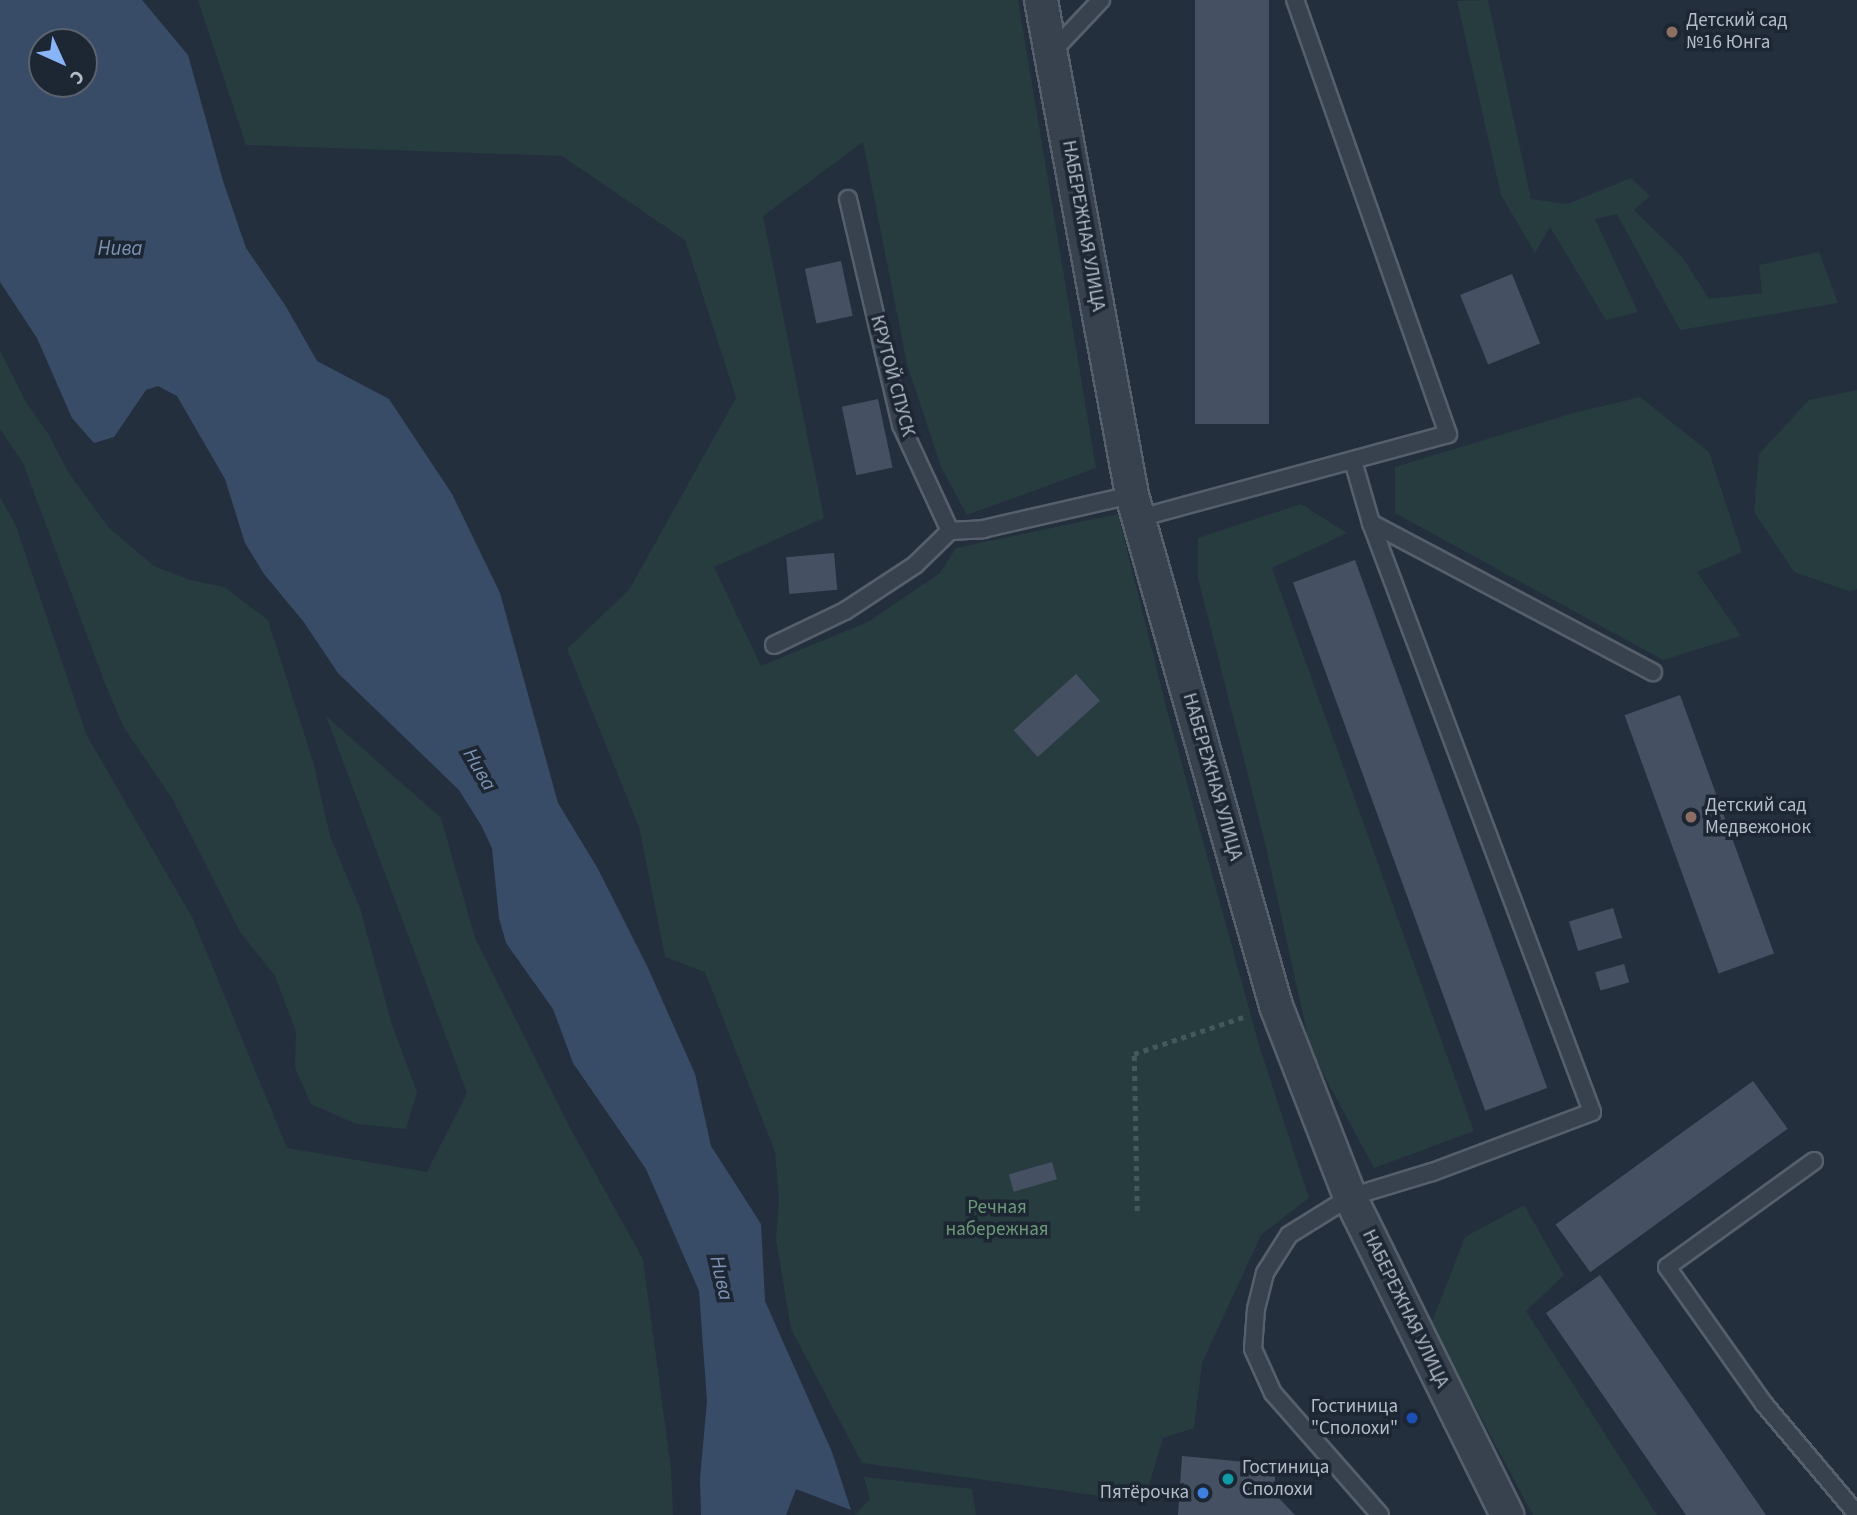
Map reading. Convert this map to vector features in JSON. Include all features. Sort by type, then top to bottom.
[{"type":"street","name":"НАБЕРЕЖНАЯ УЛИЦА","points":[[1041,0],[1135,506],[1276,1006],[1350,1197],[1507,1515]]},
{"type":"lane","points":[[1051,53],[1101,0]]},
{"type":"lane","points":[[774,645],[857,603],[915,565],[950,531],[983,529],[1135,506],[1353,461],[1448,434],[1295,0]]},
{"type":"lane","name":"КРУТОЙ СПУСК","points":[[848,199],[901,425],[950,531]]},
{"type":"lane","points":[[1353,461],[1371,523],[1592,1112],[1432,1172],[1350,1197],[1289,1235],[1265,1273],[1255,1308],[1253,1349],[1273,1393],[1380,1515]]},
{"type":"lane","points":[[1371,523],[1653,672]]},
{"type":"lane","points":[[1814,1161],[1667,1268],[1764,1404],[1857,1514]]},
{"type":"path","points":[[1137,1211],[1134,1054],[1276,1006]]},
{"type":"green space","name":"Речная набережная","points":[[198,0],[1018,0],[1096,468],[967,515],[941,467],[907,364],[863,142],[763,216],[824,518],[714,567],[761,666],[868,622],[940,573],[956,548],[1118,514],[1167,710],[1259,1045],[1309,1198],[1261,1235],[1202,1363],[1194,1428],[1163,1438],[1144,1502],[862,1463],[791,1329],[776,1239],[779,1199],[775,1152],[705,972],[665,957],[639,827],[567,649],[629,590],[736,398],[685,240],[562,156],[246,145]]},
{"type":"green space","points":[[1488,0],[1531,199],[1567,204],[1631,178],[1650,196],[1634,210],[1683,258],[1709,299],[1762,293],[1759,265],[1819,252],[1838,303],[1680,330],[1617,214],[1595,219],[1638,312],[1606,320],[1550,227],[1535,253],[1501,195],[1457,1]]},
{"type":"green space","points":[[0,351],[26,402],[49,435],[68,472],[109,528],[154,566],[190,580],[224,587],[268,620],[313,761],[330,836],[360,908],[392,1025],[417,1092],[406,1129],[356,1124],[311,1104],[295,1068],[296,1032],[275,976],[240,932],[173,800],[123,726],[104,681],[23,463],[0,429]]},
{"type":"green space","points":[[1857,390],[1857,589],[1849,591],[1794,572],[1754,512],[1759,454],[1809,400]]},
{"type":"green space","points":[[1640,397],[1709,452],[1742,552],[1697,572],[1741,636],[1663,660],[1395,513],[1395,467],[1570,414]]},
{"type":"green space","points":[[0,497],[16,526],[87,736],[193,919],[287,1148],[427,1172],[467,1093],[326,716],[441,818],[475,938],[568,1124],[643,1259],[671,1469],[673,1515],[0,1515]]},
{"type":"green space","points":[[1301,504],[1347,533],[1272,568],[1474,1131],[1374,1168],[1311,1051],[1266,847],[1198,578],[1198,538]]},
{"type":"green space","points":[[1524,1205],[1564,1275],[1526,1311],[1657,1515],[1533,1515],[1431,1324],[1465,1237]]},
{"type":"green space","points":[[864,1477],[972,1489],[976,1515],[855,1515],[870,1499]]},
{"type":"water","name":"Нива","points":[[0,0],[142,0],[188,55],[223,181],[246,248],[285,305],[317,361],[389,399],[452,494],[500,593],[558,803],[598,869],[648,968],[695,1074],[711,1146],[761,1224],[765,1301],[832,1452],[851,1510],[796,1489],[786,1515],[701,1515],[700,1478],[707,1401],[699,1291],[646,1169],[573,1063],[553,1009],[506,943],[499,918],[492,848],[481,825],[459,790],[338,673],[303,621],[264,574],[245,543],[225,479],[177,396],[158,386],[146,390],[114,437],[94,443],[72,418],[37,338],[0,282]]},
{"type":"building","points":[[1195,0],[1269,0],[1269,424],[1195,424]]},
{"type":"building","points":[[841,261],[853,316],[816,323],[805,269]]},
{"type":"building","points":[[1512,274],[1540,344],[1488,365],[1460,295]]},
{"type":"building","points":[[878,399],[893,467],[856,475],[842,407]]},
{"type":"building","points":[[834,553],[837,590],[789,594],[786,557]]},
{"type":"building","points":[[1355,560],[1547,1088],[1485,1111],[1293,583]]},
{"type":"building","points":[[1076,674],[1100,701],[1038,757],[1014,730]]},
{"type":"building","points":[[1680,695],[1774,953],[1719,974],[1625,715]]},
{"type":"building","points":[[1613,908],[1622,938],[1578,951],[1569,921]]},
{"type":"building","points":[[1624,964],[1629,982],[1600,991],[1595,972]]},
{"type":"building","points":[[1753,1081],[1788,1129],[1590,1272],[1556,1224]]},
{"type":"building","points":[[1052,1162],[1057,1179],[1014,1192],[1009,1174]]},
{"type":"building","points":[[1600,1275],[1766,1515],[1686,1515],[1546,1313]]},
{"type":"building","name":"Гостиница Сполохи","points":[[1182,1456],[1276,1465],[1274,1493],[1295,1515],[1178,1515]]},
{"type":"place","name":"Детский сад №16 Юнга","points":[[1672,32]]},
{"type":"place","name":"Детский сад Медвежонок","points":[[1691,817]]},
{"type":"place","name":"Гостиница \"Сполохи\"","points":[[1412,1418]]},
{"type":"place","name":"Гостиница Сполохи","points":[[1228,1479]]},
{"type":"place","name":"Пятёрочка","points":[[1203,1493]]}]
